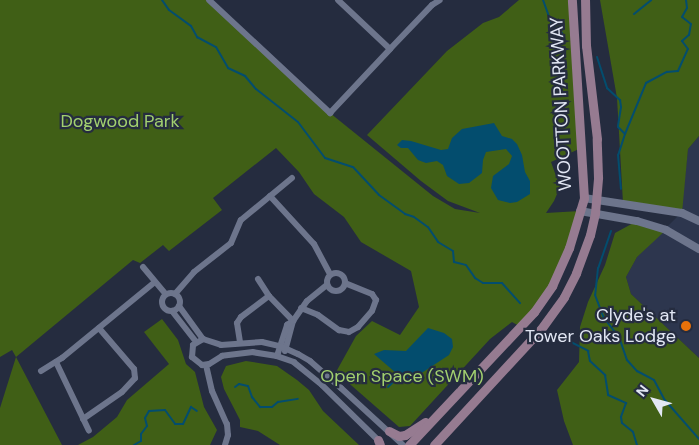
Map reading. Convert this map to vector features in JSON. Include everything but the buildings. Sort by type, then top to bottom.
[{"type":"main road","name":"WOOTTON PARKWAY","points":[[409,445],[435,415],[511,339],[534,312],[552,286],[569,248],[584,198],[572,0]]},
{"type":"main road","name":"WOOTTON PARKWAY","points":[[434,445],[541,329],[564,297],[576,273],[595,213],[596,198],[597,139],[586,46],[585,0]]},
{"type":"main road","points":[[389,431],[399,436],[405,435],[435,415]]},
{"type":"main road","points":[[440,445],[444,435]]},
{"type":"street","points":[[209,0],[330,113],[390,48],[432,5],[440,0]]},
{"type":"street","points":[[338,0],[390,48]]},
{"type":"street","points":[[143,267],[166,294],[175,294],[194,272],[231,243],[241,220],[292,178]]},
{"type":"street","points":[[270,196],[314,244],[330,274],[327,285],[301,308],[293,321],[287,325],[280,357]]},
{"type":"street","points":[[584,198],[596,198],[682,213],[699,221]]},
{"type":"street","points":[[580,211],[637,221],[666,230],[699,249]]},
{"type":"street","points":[[301,308],[318,315],[339,330],[349,332],[358,327],[372,311],[376,300],[372,294],[345,283],[340,274],[330,274]]},
{"type":"street","points":[[258,279],[269,296],[293,321]]},
{"type":"street","points":[[41,371],[56,362],[155,282]]},
{"type":"street","points":[[327,285],[332,290],[338,291],[345,283]]},
{"type":"street","points":[[166,294],[162,304],[166,309],[172,311],[196,342]]},
{"type":"street","points":[[172,311],[178,306],[179,300],[175,294]]},
{"type":"street","points":[[240,342],[237,323],[241,317],[269,296]]},
{"type":"street","points":[[178,306],[203,339],[221,345],[240,342],[262,342],[283,347],[310,361],[403,445]]},
{"type":"street","points":[[83,419],[116,396],[135,378],[134,369],[99,328]]},
{"type":"street","points":[[203,339],[196,342],[191,349],[192,358],[198,364],[206,365],[222,356],[253,352],[280,357],[294,362],[322,385],[381,443]]},
{"type":"street","points":[[56,362],[89,431]]},
{"type":"street","points":[[206,365],[210,386],[227,424],[228,435],[225,445]]},
{"type":"shaded area","points":[[494,123],[502,136],[512,139],[517,144],[522,155],[525,172],[530,181],[530,194],[517,202],[510,203],[498,200],[491,188],[493,176],[509,164],[512,156],[506,149],[486,152],[482,173],[469,183],[459,184],[447,176],[443,165],[437,161],[426,163],[418,160],[408,148],[401,148],[397,145],[402,140],[441,150],[448,149],[452,138],[462,129]]},
{"type":"shaded area","points":[[699,136],[699,358],[631,294],[626,277],[637,257],[681,213],[688,149]]},
{"type":"shaded area","points":[[428,328],[444,333],[452,339],[453,347],[449,355],[417,376],[403,379],[374,354],[384,350],[406,351]]},
{"type":"green space","points":[[0,0],[209,0],[330,113],[433,196],[455,209],[480,213],[448,201],[421,181],[367,135],[447,51],[483,23],[499,17],[519,0],[572,0],[581,148],[551,162],[560,187],[546,213],[580,211],[552,286],[521,327],[512,322],[490,339],[410,426],[399,427],[336,372],[356,336],[372,321],[400,335],[419,307],[411,271],[361,242],[344,217],[314,194],[299,172],[276,148],[213,198],[222,210],[169,251],[163,245],[140,263],[133,260],[16,357],[12,350],[0,357]]},
{"type":"green space","points":[[600,0],[699,0],[699,136],[688,149],[682,213],[623,203],[617,98]]},
{"type":"green space","points":[[637,221],[666,230],[637,257],[626,277],[631,294],[699,358],[699,445],[573,445],[564,421],[557,390],[579,362],[580,327],[588,302],[605,265],[615,233]]},
{"type":"green space","points":[[162,319],[178,340],[186,364],[195,372],[204,407],[217,430],[210,445],[78,445],[93,437],[117,417],[127,400],[169,364],[144,332]]},
{"type":"green space","points":[[16,357],[62,445],[0,445],[0,408]]},
{"type":"green space","points":[[246,361],[277,366],[297,380],[309,390],[323,411],[359,445],[280,445],[258,431],[240,427],[240,420],[224,389],[221,377],[226,366]]},
{"type":"waterway","points":[[162,0],[169,10],[191,26],[197,37],[216,47],[228,68],[245,76],[256,89],[298,122],[325,158],[353,167],[379,195],[405,214],[414,217],[428,227],[438,242],[453,251],[454,262],[466,265],[475,278],[483,283],[502,283],[520,303]]},
{"type":"waterway","points":[[543,0],[553,27],[562,33]]},
{"type":"waterway","points":[[634,14],[651,0]]},
{"type":"waterway","points":[[625,134],[646,83],[667,72],[678,71],[688,49],[682,41],[689,35],[691,24],[682,17],[687,8],[686,0]]},
{"type":"waterway","points":[[597,57],[607,88],[620,100],[621,107],[618,127],[625,134],[618,155],[621,189]]},
{"type":"waterway","points":[[611,231],[598,268],[595,295],[604,318],[619,337],[627,360],[637,371],[654,380],[664,399],[699,439]]},
{"type":"waterway","points":[[559,336],[588,351],[590,361],[605,375],[608,395],[626,403],[621,417],[622,423],[633,432],[637,445]]},
{"type":"waterway","points":[[388,387],[400,375]]},
{"type":"waterway","points":[[235,387],[239,384],[248,386],[252,397],[260,407],[272,407],[278,402],[298,399]]},
{"type":"waterway","points":[[134,445],[141,441],[141,434],[147,426],[145,418],[149,411],[165,410],[175,424],[183,424],[191,407],[197,411]]},
{"type":"place","name":"Clyde's at Tower Oaks Lodge","points":[[686,326]]},
{"type":"park label","name":"Dogwood Park","points":[[120,121]]},
{"type":"park label","name":"Open Space (SWM)","points":[[402,376]]}]
